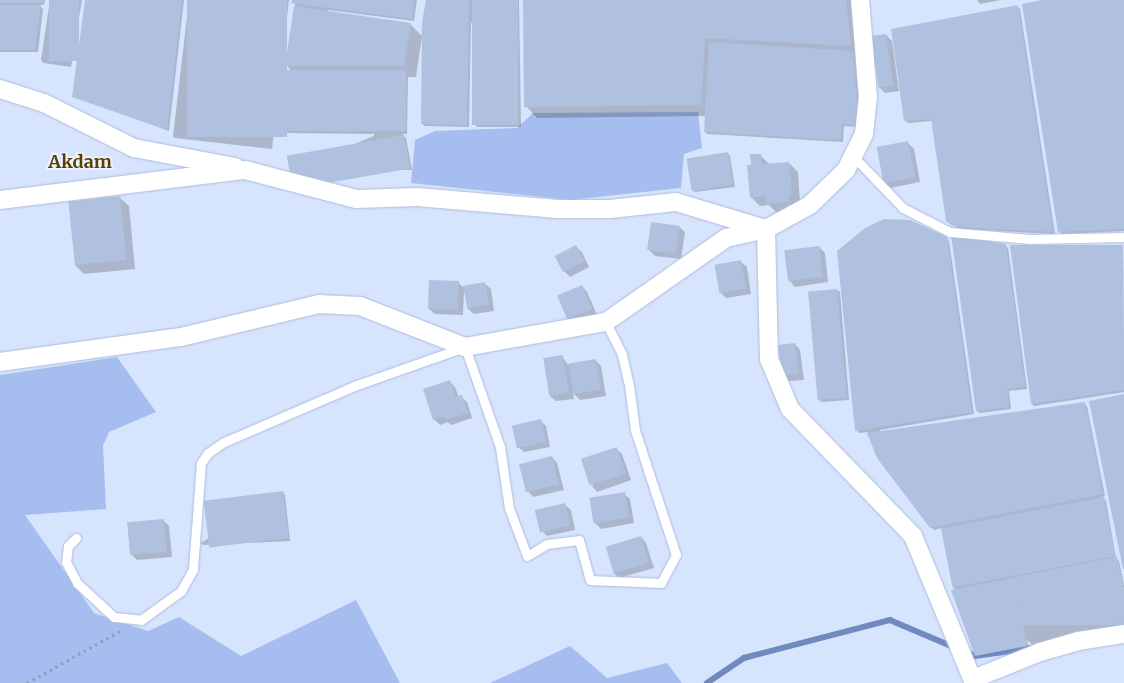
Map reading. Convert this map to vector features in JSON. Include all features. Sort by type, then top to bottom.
[{"type":"street","points":[[0,362],[181,337],[319,304],[360,306],[465,347],[606,322],[726,238],[766,229],[810,205],[846,170],[864,134],[868,97],[860,0]]},
{"type":"street","points":[[0,89],[44,104],[134,148],[206,160],[356,199],[417,197],[557,209],[610,209],[676,202],[766,229]]},
{"type":"street","points":[[0,200],[245,170]]},
{"type":"street","points":[[766,229],[769,358],[790,409],[913,536],[974,681],[1040,652],[1078,641],[1124,634]]},
{"type":"lane","points":[[853,156],[903,208],[950,232],[1030,239],[1124,237]]},
{"type":"lane","points":[[76,538],[68,546],[66,562],[77,583],[114,617],[141,620],[181,591],[193,569],[201,463],[208,453],[224,442],[354,386],[465,347],[500,447],[509,508],[527,556],[547,544],[580,540],[590,580],[661,583],[676,555],[635,430],[629,385],[622,354],[606,322]]},
{"type":"path","points":[[27,683],[141,620]]},
{"type":"shaded area","points":[[698,112],[702,148],[684,154],[681,188],[570,200],[411,183],[415,140],[435,131],[517,128],[533,113]]},
{"type":"shaded area","points":[[117,357],[156,412],[109,432],[103,446],[106,509],[25,515],[94,613],[148,631],[179,617],[241,656],[356,600],[400,683],[0,683],[0,375]]},
{"type":"shaded area","points":[[570,646],[607,678],[667,663],[682,683],[490,683]]},
{"type":"building","points":[[0,0],[43,0],[43,3],[0,3]]},
{"type":"building","points":[[49,0],[79,0],[79,61],[49,61]]},
{"type":"building","points":[[85,0],[182,0],[167,130],[72,97]]},
{"type":"building","points":[[187,0],[287,0],[287,137],[187,137]]},
{"type":"building","points":[[292,0],[414,0],[412,19],[291,3]]},
{"type":"building","points":[[426,0],[469,0],[467,125],[421,124],[422,23]]},
{"type":"building","points":[[472,0],[518,0],[518,125],[472,125]]},
{"type":"building","points":[[523,0],[846,0],[851,46],[705,38],[701,105],[524,107]]},
{"type":"building","points":[[1041,0],[1124,0],[1124,229],[1058,232],[1022,4]]},
{"type":"building","points":[[0,5],[41,5],[35,50],[0,50]]},
{"type":"building","points":[[1018,5],[1053,232],[957,227],[946,221],[931,119],[904,121],[891,29]]},
{"type":"building","points":[[294,6],[411,23],[404,66],[285,66]]},
{"type":"building","points":[[886,34],[893,85],[878,88],[871,36]]},
{"type":"building","points":[[709,42],[853,51],[857,105],[856,125],[842,124],[841,140],[704,132]]},
{"type":"building","points":[[285,70],[406,70],[406,131],[285,131]]},
{"type":"building","points":[[404,135],[410,168],[293,189],[287,156]]},
{"type":"building","points":[[908,141],[915,177],[884,183],[877,147]]},
{"type":"building","points":[[728,152],[733,185],[692,191],[687,159]]},
{"type":"building","points":[[750,154],[761,154],[762,164],[789,162],[792,194],[789,195],[789,202],[766,204],[765,196],[750,198],[747,165],[751,165]]},
{"type":"building","points":[[120,196],[127,260],[75,265],[68,201]]},
{"type":"building","points":[[884,219],[910,220],[947,237],[972,412],[855,431],[837,251],[865,228]]},
{"type":"building","points":[[651,222],[680,226],[676,254],[647,250]]},
{"type":"building","points":[[951,235],[1006,244],[1025,386],[1007,389],[1009,407],[976,411]]},
{"type":"building","points":[[576,245],[584,261],[563,272],[555,256]]},
{"type":"building","points":[[1010,245],[1123,245],[1124,390],[1031,404]]},
{"type":"building","points":[[819,246],[823,277],[788,281],[784,250]]},
{"type":"building","points":[[741,260],[746,289],[719,293],[714,265]]},
{"type":"building","points":[[429,280],[459,281],[458,310],[428,309]]},
{"type":"building","points":[[485,282],[489,305],[467,308],[463,286]]},
{"type":"building","points":[[582,285],[592,309],[567,319],[557,296]]},
{"type":"building","points":[[837,289],[846,398],[818,400],[808,292]]},
{"type":"building","points":[[795,343],[799,374],[782,376],[778,345]]},
{"type":"building","points":[[563,355],[569,393],[549,396],[543,358]]},
{"type":"building","points":[[596,359],[601,390],[573,394],[568,363]]},
{"type":"building","points":[[450,380],[456,397],[462,395],[468,413],[445,420],[443,417],[433,420],[423,389]]},
{"type":"building","points":[[1124,394],[1124,569],[1123,569],[1089,401]]},
{"type":"building","points":[[1085,402],[1103,494],[930,528],[877,458],[867,433]]},
{"type":"building","points":[[541,419],[546,441],[517,448],[512,426]]},
{"type":"building","points":[[617,447],[626,474],[590,485],[581,459]]},
{"type":"building","points":[[552,456],[559,484],[526,492],[519,464]]},
{"type":"building","points":[[283,491],[289,538],[209,547],[204,501]]},
{"type":"building","points":[[625,492],[629,518],[594,523],[589,498]]},
{"type":"building","points":[[1104,497],[1115,556],[952,588],[941,529]]},
{"type":"building","points":[[565,503],[570,525],[540,532],[535,510]]},
{"type":"building","points":[[164,519],[167,552],[130,555],[127,522]]},
{"type":"building","points":[[641,536],[649,563],[614,574],[606,547]]},
{"type":"building","points":[[1117,557],[1123,586],[1019,606],[1027,646],[975,656],[951,590]]},
{"type":"building","points":[[1020,587],[1124,587],[1124,625],[1020,625]]},
{"type":"waterway","points":[[707,683],[744,658],[890,620],[956,648]]},
{"type":"waterway","points":[[967,652],[975,656],[1031,648]]},
{"type":"district","name":"Akdam","points":[[80,162]]}]
